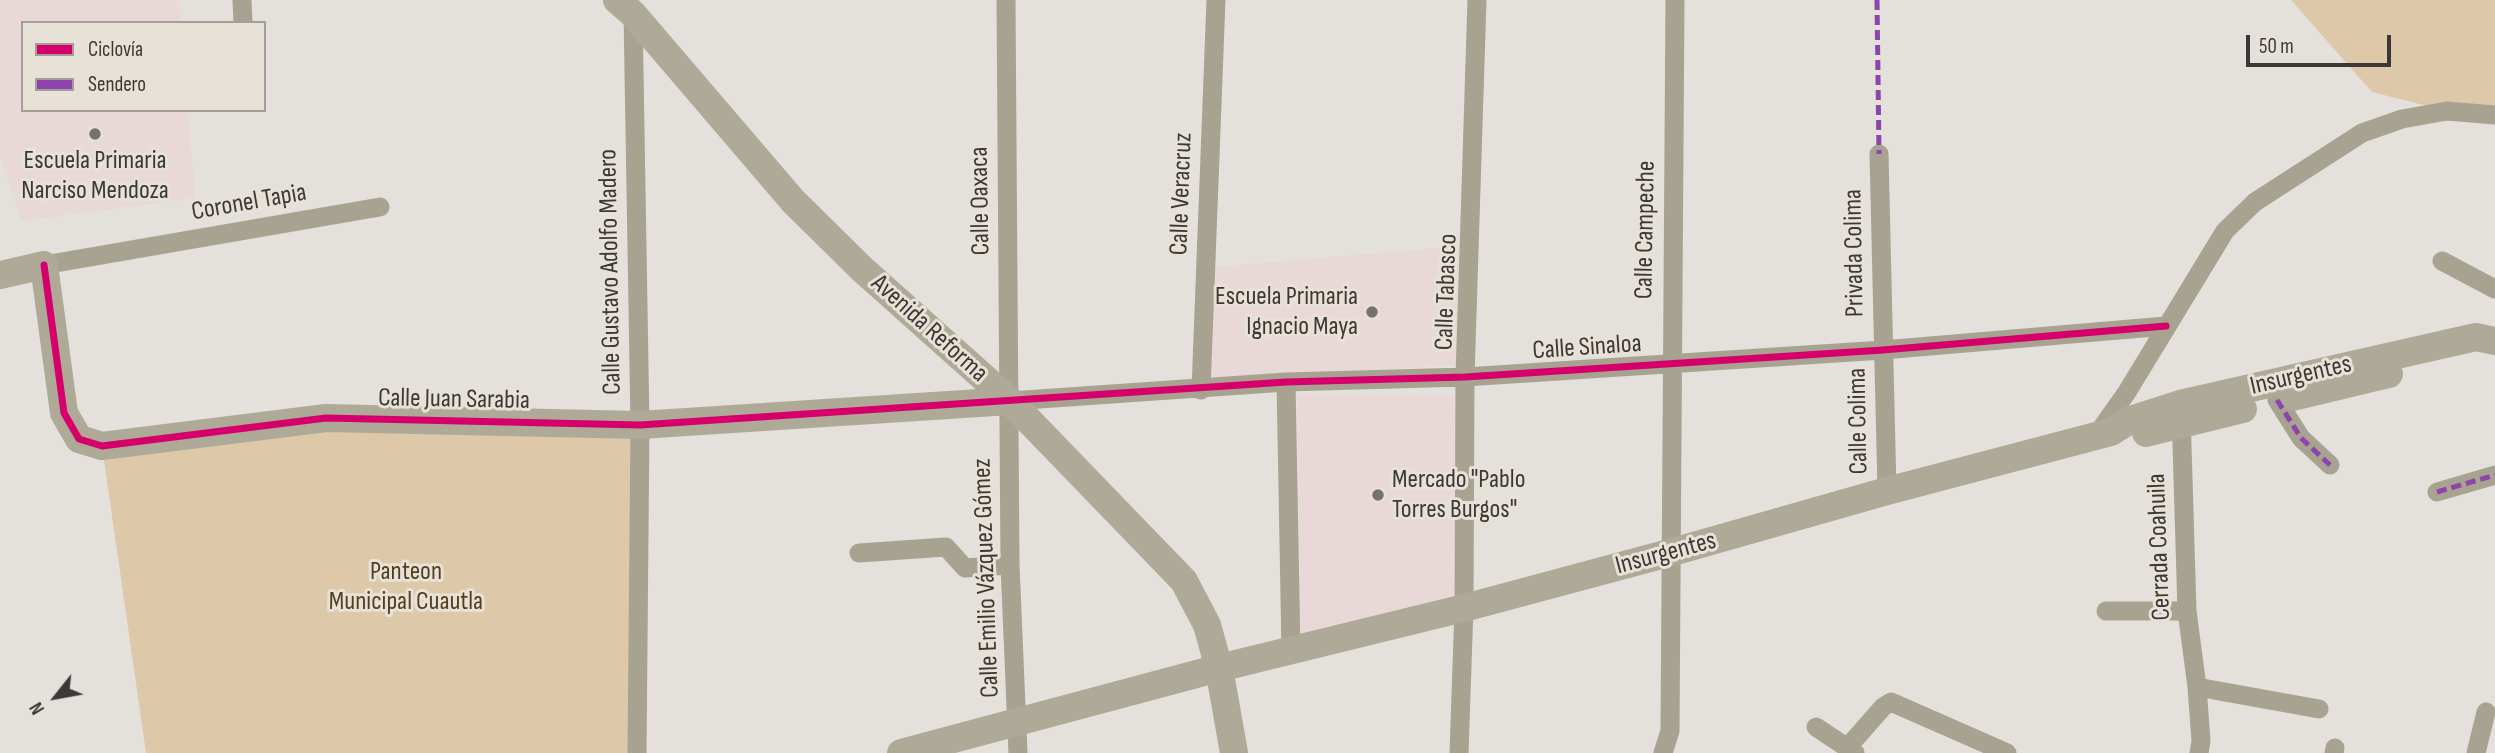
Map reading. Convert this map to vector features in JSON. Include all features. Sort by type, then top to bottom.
[{"type":"street","points":[[242,0],[243,21]]},
{"type":"street","name":"Calle Oaxaca","points":[[1006,0],[1010,401]]},
{"type":"street","name":"Calle Veracruz","points":[[1201,390],[1216,0]]},
{"type":"street","name":"Calle Tabasco","points":[[1459,753],[1464,608],[1465,377],[1477,0]]},
{"type":"street","name":"Calle Campeche","points":[[1663,753],[1670,732],[1669,553],[1675,0]]},
{"type":"street","name":"Avenida Reforma","points":[[628,5],[793,201],[862,269],[1010,401],[1184,582],[1207,625],[1219,668],[1234,753]]},
{"type":"street","name":"Calle Gustavo Adolfo Madero","points":[[628,5],[640,425],[637,753]]},
{"type":"street","points":[[2104,434],[2225,231],[2255,202],[2362,133],[2402,119],[2447,111],[2495,115]]},
{"type":"street","name":"Privada Colima","points":[[1879,154],[1883,349]]},
{"type":"street","name":"Coronel Tapia","points":[[44,265],[380,207]]},
{"type":"street","points":[[2442,261],[2495,289]]},
{"type":"street","points":[[0,275],[44,265]]},
{"type":"street","name":"Calle Juan Sarabia","points":[[44,265],[64,413],[79,439],[102,446],[326,418],[640,425],[1010,401]]},
{"type":"street","name":"Calle Sinaloa","points":[[1010,401],[1201,390],[1286,382],[1465,377],[1883,349],[2166,326]]},
{"type":"street","name":"Insurgentes","points":[[2181,414],[2344,375],[2476,337],[2495,341]]},
{"type":"street","name":"Calle Colima","points":[[1883,349],[1887,491]]},
{"type":"street","name":"Insurgentes","points":[[901,753],[1219,668],[1464,608],[1669,553],[1887,491],[2104,434],[2130,420],[2277,400],[2344,375]]},
{"type":"street","points":[[1286,382],[1291,650]]},
{"type":"street","points":[[2277,400],[2301,438],[2330,465]]},
{"type":"street","name":"Calle Emilio Vázquez Gómez","points":[[1010,401],[1010,565],[1018,753]]},
{"type":"street","name":"Cerrada Coahuila","points":[[2181,414],[2187,611],[2197,687],[2201,741],[2199,753]]},
{"type":"street","points":[[2437,492],[2495,475]]},
{"type":"street","points":[[859,553],[946,547],[965,568],[1010,565]]},
{"type":"street","points":[[2106,611],[2187,611]]},
{"type":"street","points":[[2197,687],[2319,709]]},
{"type":"street","points":[[1816,727],[1851,750],[1883,707],[1891,702],[2007,753]]},
{"type":"street","points":[[2476,753],[2486,712]]},
{"type":"shaded area","name":"Escuela Primaria Narciso Mendoza","points":[[0,0],[179,0],[181,21],[21,21],[21,112],[188,112],[195,198],[22,221],[0,159]]},
{"type":"shaded area","name":"Escuela Primaria Ignacio Maya","points":[[1462,246],[1458,365],[1210,380],[1214,267]]},
{"type":"shaded area","name":"Mercado \"Pablo Torres Burgos\"","points":[[1297,395],[1456,395],[1457,594],[1301,635]]},
{"type":"green space","points":[[2291,0],[2495,0],[2495,114],[2447,111],[2372,92]]},
{"type":"green space","name":"Panteon Municipal Cuautla","points":[[326,418],[640,425],[637,753],[146,753],[102,446]]},
{"type":"marked path","points":[[1877,0],[1879,154]]},
{"type":"marked path","points":[[2277,400],[2301,438],[2330,465]]},
{"type":"marked path","points":[[2437,492],[2495,475]]},
{"type":"cycle path","points":[[44,265],[64,413],[79,439],[102,446],[326,418],[640,425],[1286,382],[1465,377],[1883,350],[2166,326]]},
{"type":"place","name":"Escuela Primaria Narciso Mendoza","points":[[95,134]]},
{"type":"place","name":"Escuela Primaria Ignacio Maya","points":[[1372,312]]},
{"type":"place","name":"Mercado \"Pablo Torres Burgos\"","points":[[1378,495]]}]
